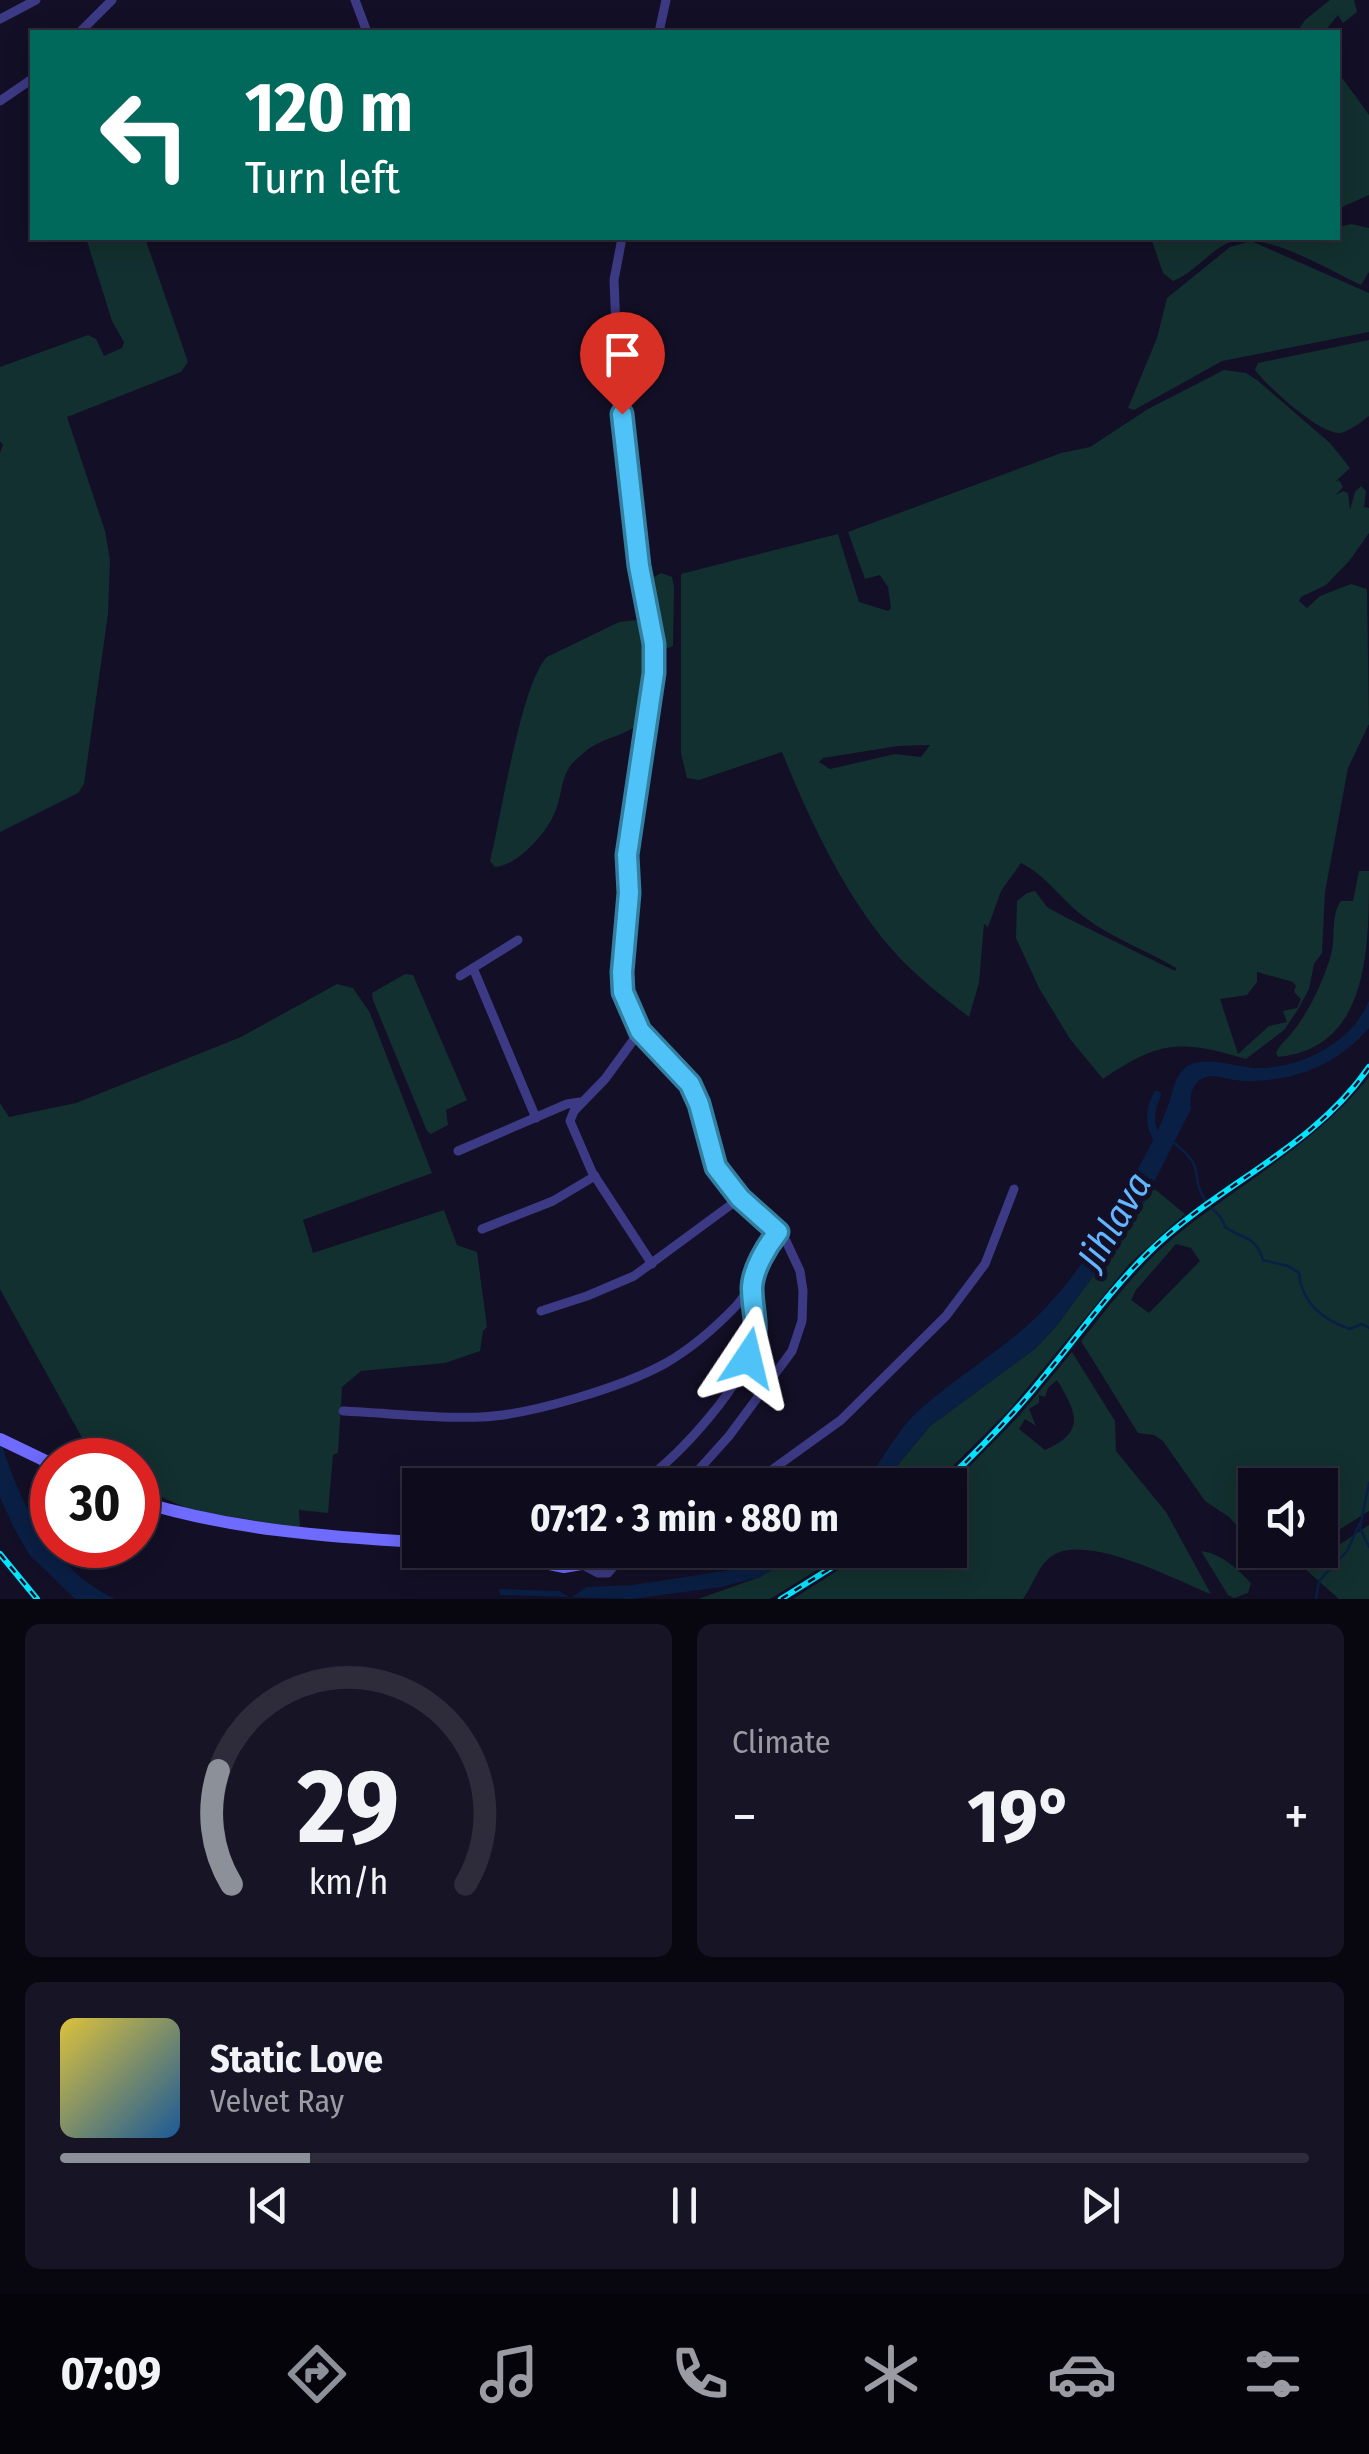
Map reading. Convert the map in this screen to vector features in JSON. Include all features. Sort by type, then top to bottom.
[{"type":"street","points":[[0,19],[36,0]]},
{"type":"street","points":[[82,30],[112,0]]},
{"type":"street","points":[[355,0],[366,30]]},
{"type":"street","points":[[659,30],[666,0]]},
{"type":"street","points":[[0,101],[30,80]]},
{"type":"street","points":[[622,240],[614,280],[618,375],[639,566],[654,644],[652,702],[627,855],[629,893],[623,992],[640,1031],[690,1084],[716,1167],[740,1198],[778,1232],[794,1254],[802,1280],[802,1321],[792,1351],[700,1468]]},
{"type":"street","points":[[460,976],[518,940]]},
{"type":"street","points":[[473,968],[536,1118]]},
{"type":"street","points":[[640,1031],[570,1122],[595,1176],[652,1264]]},
{"type":"street","points":[[458,1151],[567,1104],[582,1102]]},
{"type":"street","points":[[482,1229],[552,1200],[595,1176]]},
{"type":"street","points":[[775,1468],[841,1420],[946,1316],[985,1264],[1014,1189]]},
{"type":"street","points":[[541,1310],[625,1280],[740,1198]]},
{"type":"street","points":[[343,1410],[501,1416],[578,1396],[669,1361],[705,1335],[752,1285],[768,1244],[778,1232]]},
{"type":"street","points":[[658,1468],[732,1389],[748,1358],[758,1326],[752,1285]]},
{"type":"street","points":[[6,1442],[30,1453]]},
{"type":"street","points":[[160,1507],[221,1522],[343,1538],[402,1541]]},
{"type":"green space","points":[[1330,0],[1354,0],[1357,12],[1343,23],[1338,15],[1326,30],[1298,30]]},
{"type":"green space","points":[[1340,75],[1369,115],[1369,195],[1340,208]]},
{"type":"green space","points":[[1351,224],[1369,228],[1369,272],[1361,285],[1273,245],[1238,240],[1340,240],[1340,227]]},
{"type":"green space","points":[[87,240],[146,240],[188,362],[181,372],[67,417],[105,531],[110,560],[108,614],[84,784],[78,793],[0,832],[0,367],[88,335],[96,339],[104,356],[122,348],[124,342],[112,321]]},
{"type":"green space","points":[[1152,240],[1238,240],[1224,245],[1173,281],[1163,273]]},
{"type":"green space","points":[[1251,241],[1369,293],[1369,332],[1222,361],[1134,410],[1128,408],[1157,338],[1167,298],[1230,247]]},
{"type":"green space","points":[[1369,340],[1369,416],[1340,433],[1307,418],[1255,370],[1258,363]]},
{"type":"green space","points":[[1224,370],[1246,373],[1330,443],[1350,468],[1335,482],[1339,480],[1343,487],[1336,495],[1348,493],[1350,510],[1355,492],[1361,486],[1366,491],[1364,507],[1369,508],[1369,533],[1326,585],[1299,601],[1307,608],[1320,596],[1351,584],[1367,589],[1369,724],[1348,768],[1325,892],[1322,953],[1314,964],[1309,989],[1284,1030],[1246,1059],[1204,1049],[1172,1047],[1140,1057],[1103,1079],[1070,1039],[1039,988],[1016,938],[1017,901],[1035,891],[1047,907],[1067,918],[1175,971],[1176,968],[1097,926],[1021,863],[1001,891],[988,927],[984,924],[979,983],[969,1017],[941,995],[892,950],[854,898],[821,840],[782,752],[699,780],[687,778],[681,753],[681,574],[838,534],[859,602],[888,611],[888,587],[880,575],[865,579],[848,532],[1061,453],[1090,447],[1148,409]],"holes":[[[930,745],[921,757],[895,754],[830,769],[819,762],[823,758],[898,746]],[[1257,972],[1293,982],[1294,992],[1301,999],[1297,1008],[1283,1011],[1287,1022],[1269,1026],[1238,1054],[1220,999],[1247,995],[1257,982]]]},
{"type":"green space","points":[[661,573],[672,577],[674,587],[673,646],[658,652],[648,593],[654,577]]},
{"type":"green space","points":[[636,620],[647,667],[643,717],[633,728],[592,747],[574,761],[545,829],[522,855],[495,867],[490,861],[513,753],[538,671],[547,657],[619,622]]},
{"type":"green space","points":[[1359,871],[1369,871],[1369,901],[1358,990],[1347,1015],[1331,1035],[1308,1050],[1278,1057],[1276,1053],[1304,1016],[1320,986],[1331,955],[1338,907],[1341,901],[1353,901]]},
{"type":"green space","points":[[405,974],[413,975],[467,1100],[446,1110],[448,1125],[431,1134],[373,1000],[372,993]]},
{"type":"green space","points":[[337,984],[353,988],[370,1013],[432,1173],[303,1220],[313,1253],[444,1210],[457,1245],[477,1252],[487,1327],[480,1351],[445,1363],[361,1371],[342,1387],[338,1453],[333,1455],[328,1513],[299,1510],[300,1528],[191,1510],[160,1497],[160,1438],[83,1438],[0,1289],[0,1103],[9,1117],[76,1103],[241,1037]]},
{"type":"green space","points":[[1369,1077],[1369,1511],[1338,1530],[1338,1468],[1238,1468],[1238,1527],[1205,1501],[1163,1441],[1138,1433],[1081,1341],[1160,1249],[1325,1123]],"holes":[[[1176,1244],[1191,1248],[1200,1261],[1149,1313],[1131,1300]]]},
{"type":"green space","points":[[1152,1187],[1185,1214],[1131,1262],[1010,1409],[951,1468],[895,1468],[930,1426],[1036,1348],[1136,1218]]},
{"type":"green space","points":[[1072,1352],[1115,1421],[1116,1451],[1166,1512],[1211,1594],[1129,1560],[1082,1550],[1063,1551],[1048,1559],[1023,1599],[793,1599],[841,1568],[967,1568],[967,1469],[1018,1417]],"holes":[[[1057,1380],[1074,1421],[1067,1436],[1045,1450],[1019,1429],[1025,1419],[1036,1426],[1029,1409],[1039,1403],[1039,1395],[1045,1397]]]},
{"type":"green space","points":[[1369,1525],[1369,1599],[1339,1599],[1304,1568],[1338,1568],[1338,1546]]},
{"type":"green space","points":[[1201,1551],[1222,1558],[1240,1572],[1251,1583],[1248,1593],[1234,1598],[1228,1595]]},
{"type":"green space","points":[[775,1568],[820,1568],[770,1599],[698,1599]]},
{"type":"water","name":"Jihlava","points":[[1369,1000],[1369,1028],[1343,1052],[1313,1069],[1262,1081],[1210,1076],[1197,1082],[1191,1094],[1191,1109],[1136,1218],[1057,1325],[1036,1348],[930,1426],[895,1468],[875,1468],[916,1413],[1029,1324],[1071,1278],[1139,1168],[1175,1082],[1186,1067],[1219,1062],[1271,1067],[1306,1059],[1337,1041]]},
{"type":"water","points":[[0,1438],[30,1512],[30,1555],[14,1528],[0,1497]]},
{"type":"water","points":[[43,1568],[71,1568],[115,1599],[75,1599]]},
{"type":"water","points":[[743,1568],[775,1568],[760,1577],[721,1587],[632,1599],[572,1597],[586,1587],[632,1585]]},
{"type":"water","points":[[499,1589],[559,1591],[569,1597],[500,1595]]},
{"type":"waterway","points":[[1157,1095],[1151,1118],[1159,1140]]},
{"type":"waterway","points":[[1173,1142],[1191,1159],[1200,1191],[1225,1227],[1252,1242],[1263,1260],[1299,1273],[1304,1292],[1322,1315],[1350,1329],[1362,1324],[1369,1328]]},
{"type":"waterway","points":[[1369,1483],[1360,1528],[1369,1547]]},
{"type":"waterway","points":[[1316,1599],[1319,1581],[1347,1551],[1360,1523]]},
{"type":"railway","points":[[959,1468],[1021,1403],[1149,1252],[1321,1121],[1369,1067]]},
{"type":"railway","points":[[0,1554],[37,1599]]},
{"type":"railway","points":[[781,1599],[831,1568]]},
{"type":"route","points":[[622,414],[639,566],[654,644],[652,702],[627,855],[629,893],[623,992],[640,1031],[690,1084],[716,1167],[740,1198],[778,1232],[768,1244],[752,1285],[758,1326],[748,1358]]}]
